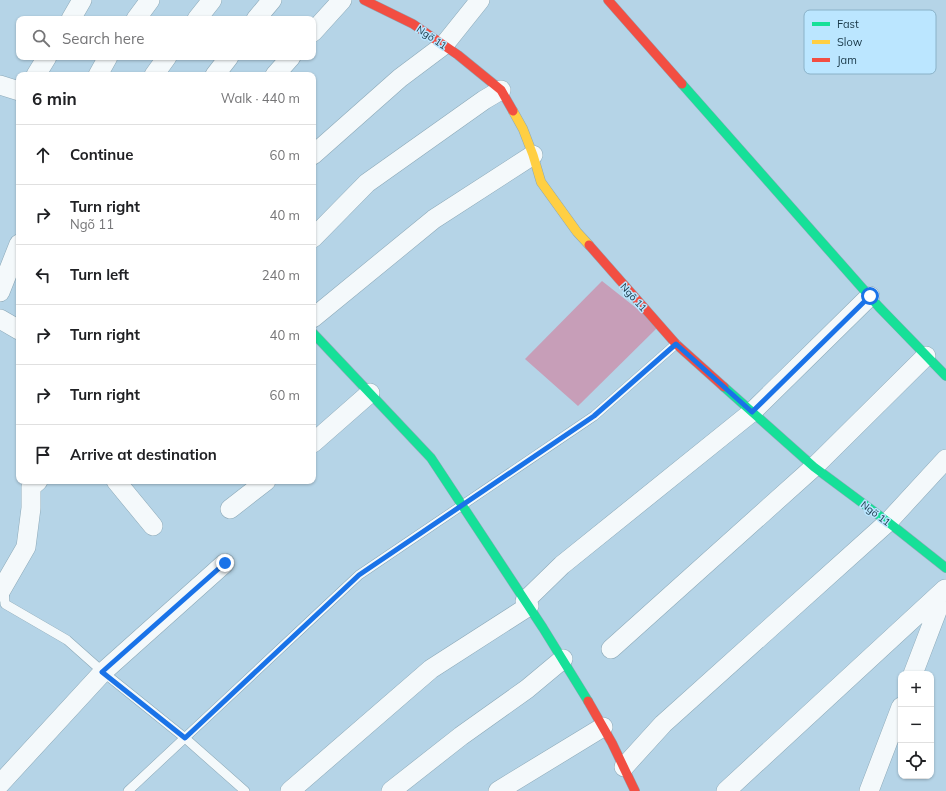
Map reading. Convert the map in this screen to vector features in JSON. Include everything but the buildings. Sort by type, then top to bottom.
[{"type":"street","points":[[73,16],[82,0]]},
{"type":"street","points":[[138,16],[150,0]]},
{"type":"street","points":[[199,16],[212,0]]},
{"type":"street","points":[[259,16],[272,0]]},
{"type":"street","points":[[316,29],[342,0]]},
{"type":"street","name":"Ngõ 11","points":[[364,0],[413,24],[444,45],[500,90],[523,129],[541,182],[577,232],[676,344],[814,467],[888,522],[946,568]]},
{"type":"street","points":[[316,153],[400,78],[444,45],[480,0]]},
{"type":"street","points":[[608,0],[870,296],[946,376]]},
{"type":"street","points":[[38,72],[45,60]]},
{"type":"street","points":[[100,72],[106,60]]},
{"type":"street","points":[[156,72],[165,60]]},
{"type":"street","points":[[216,72],[226,60]]},
{"type":"street","points":[[278,72],[288,60]]},
{"type":"street","points":[[0,85],[16,90]]},
{"type":"street","points":[[316,235],[367,183],[500,90]]},
{"type":"street","points":[[316,316],[434,219],[533,155]]},
{"type":"street","points":[[0,292],[16,252]]},
{"type":"street","points":[[290,791],[431,669],[527,604],[562,565],[752,412],[870,296]]},
{"type":"street","points":[[0,319],[16,328]]},
{"type":"street","points":[[316,336],[431,458],[563,659],[603,727],[635,791]]},
{"type":"street","points":[[611,650],[814,467],[926,356]]},
{"type":"street","points":[[316,440],[370,393]]},
{"type":"street","points":[[624,767],[663,724],[888,522],[946,459]]},
{"type":"street","points":[[2,589],[26,547],[31,508],[31,487],[34,484]]},
{"type":"street","points":[[118,484],[153,526]]},
{"type":"street","points":[[230,509],[262,484]]},
{"type":"street","points":[[0,784],[102,672],[225,563]]},
{"type":"street","points":[[915,671],[946,589]]},
{"type":"street","points":[[726,791],[946,589]]},
{"type":"street","points":[[391,791],[461,736],[527,689],[563,659]]},
{"type":"street","points":[[869,791],[898,715]]},
{"type":"street","points":[[498,791],[603,727]]},
{"type":"lane","points":[[128,791],[359,575],[594,416],[676,344]]},
{"type":"lane","points":[[2,589],[5,604],[67,640],[102,672],[185,738],[245,791]]},
{"type":"shaded area","points":[[602,281],[659,326],[578,406],[525,359]]},
{"type":"traffic: fast","points":[[682,84],[879,307],[946,376]]},
{"type":"traffic: fast","points":[[316,336],[431,458],[543,628],[588,701]]},
{"type":"traffic: fast","points":[[724,387],[814,467],[888,522],[946,568]]},
{"type":"traffic: slow","points":[[513,111],[523,129],[541,182],[577,232],[589,245]]},
{"type":"traffic: jam","points":[[364,0],[413,24],[458,55],[501,90],[513,111]]},
{"type":"traffic: jam","points":[[608,0],[682,84]]},
{"type":"traffic: jam","points":[[589,245],[676,344],[724,387]]},
{"type":"traffic: jam","points":[[588,701],[612,743],[635,791]]},
{"type":"route","points":[[225,563],[102,672],[185,738],[359,575],[594,416],[676,344],[752,412],[870,296]]}]
